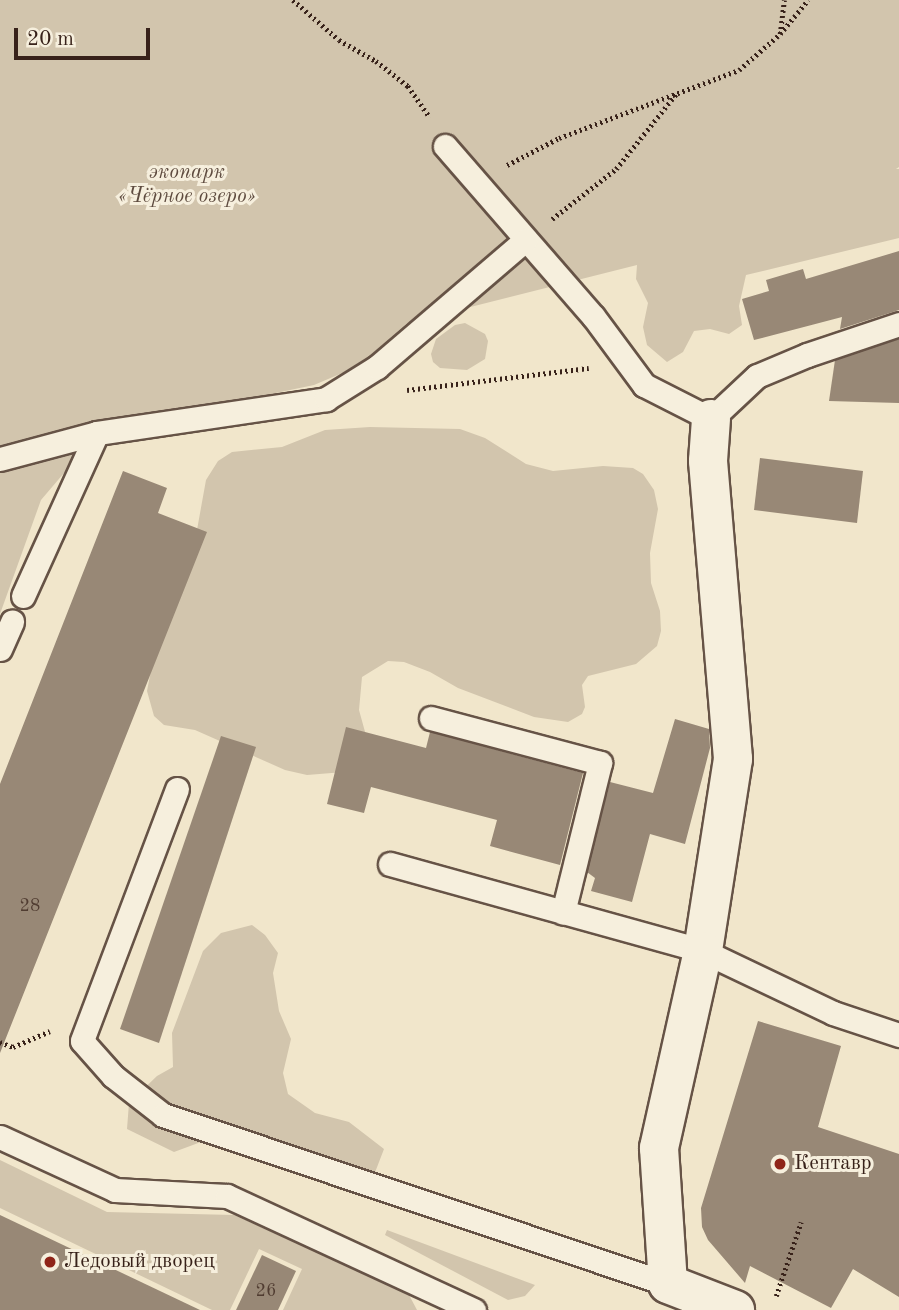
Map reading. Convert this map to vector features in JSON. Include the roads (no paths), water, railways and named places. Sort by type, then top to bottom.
[{"type":"street","points":[[711,419],[708,461],[733,758],[703,951],[659,1148],[668,1284],[735,1310]]},
{"type":"lane","points":[[445,146],[474,183],[593,316],[644,385],[711,419],[757,376],[807,355],[899,324]]},
{"type":"lane","points":[[0,459],[97,433],[326,399],[377,367],[525,240]]},
{"type":"lane","points":[[23,596],[97,433]]},
{"type":"lane","points":[[0,649],[12,622]]},
{"type":"lane","points":[[432,718],[600,763],[563,912]]},
{"type":"lane","points":[[177,789],[82,1041],[113,1076],[163,1115],[668,1284]]},
{"type":"lane","points":[[390,864],[703,951],[833,1013],[899,1035]]},
{"type":"lane","points":[[0,1137],[115,1190],[227,1196],[474,1310]]},
{"type":"place","name":"Кентавр","points":[[780,1164]]},
{"type":"place","name":"Ледовый дворец","points":[[50,1262]]},
{"type":"park label","name":"экопарк «Чёрное озеро»","points":[[187,185]]}]
